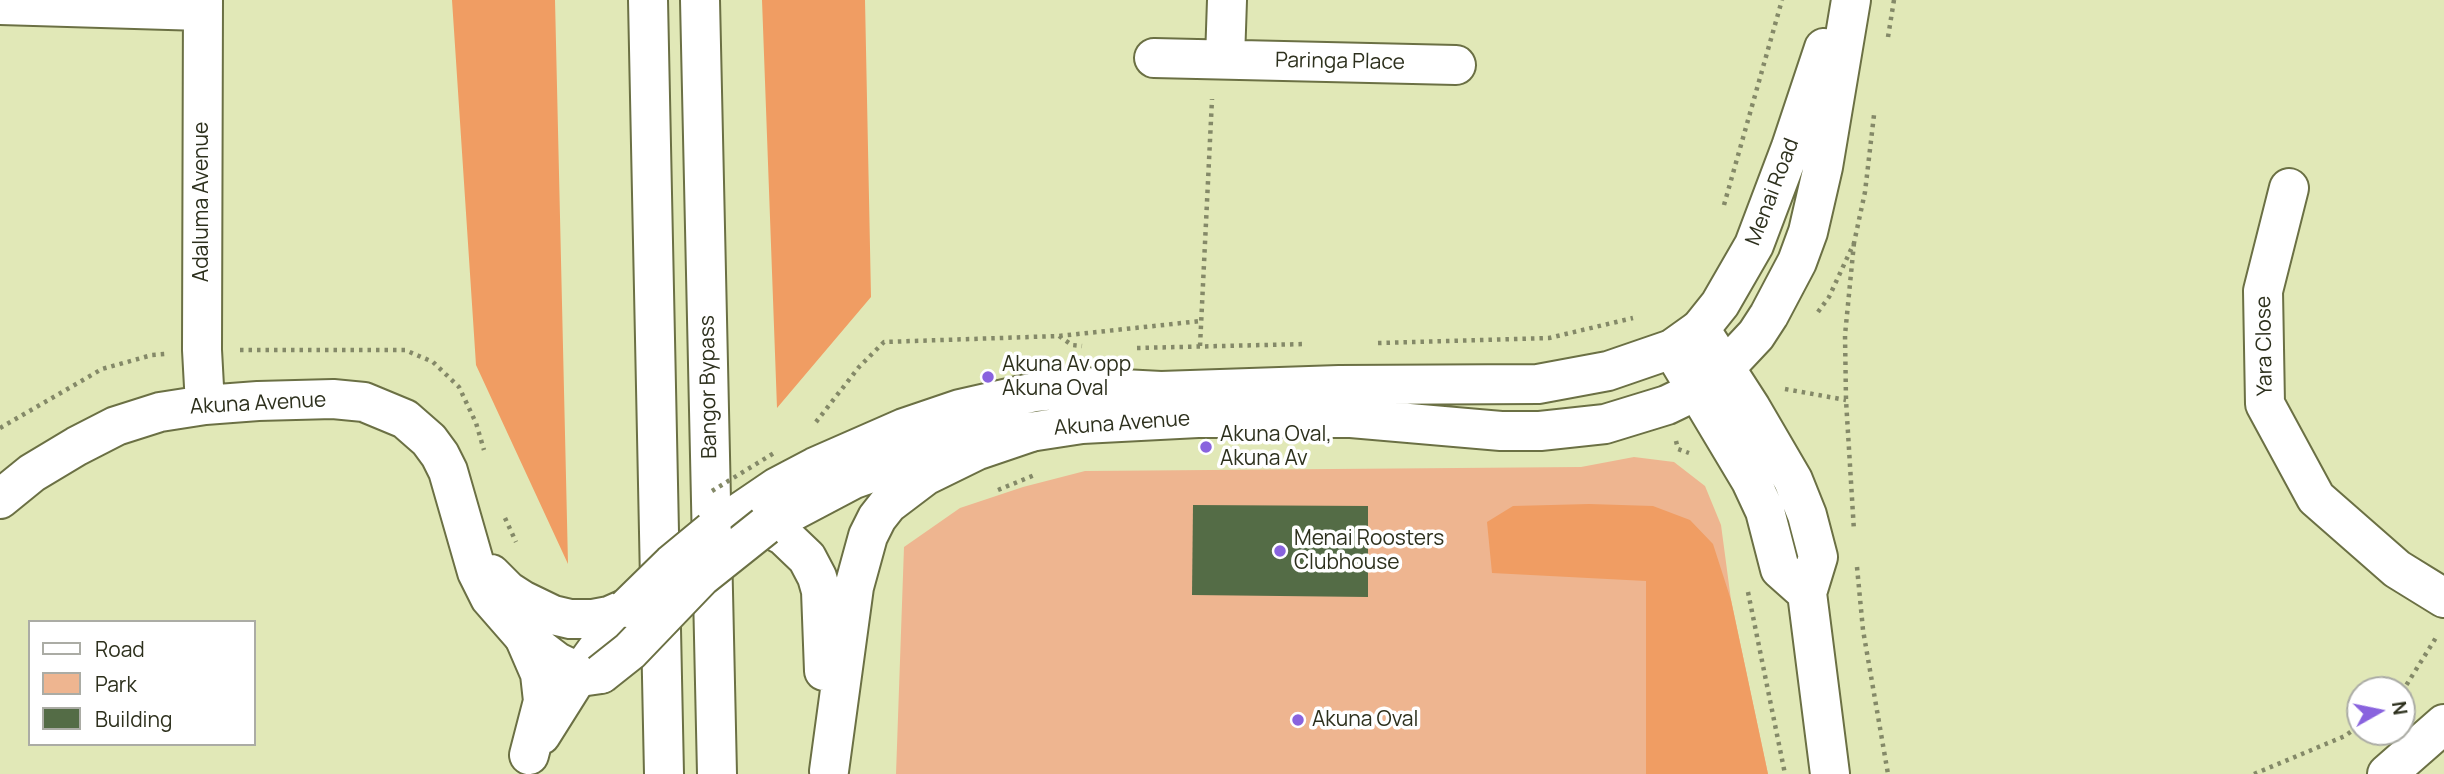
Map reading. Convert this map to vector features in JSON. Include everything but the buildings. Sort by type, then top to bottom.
[{"type":"main road","points":[[648,0],[664,774]]},
{"type":"main road","name":"Bangor Bypass","points":[[700,0],[717,774]]},
{"type":"main road","points":[[1215,59],[1227,0]]},
{"type":"main road","name":"Menai Road","points":[[1675,345],[1720,304],[1754,245],[1791,147],[1840,0]]},
{"type":"main road","name":"Menai Road","points":[[1696,388],[1755,335],[1769,316],[1797,261],[1808,232],[1823,167],[1851,0]]},
{"type":"main road","points":[[0,5],[203,6]]},
{"type":"main road","name":"Adaluma Avenue","points":[[203,6],[202,350],[205,405]]},
{"type":"main road","name":"Paringa Place","points":[[1154,58],[1456,65]]},
{"type":"main road","name":"Yara Close","points":[[2289,188],[2263,291],[2265,404],[2316,498],[2397,569],[2444,598]]},
{"type":"main road","points":[[1675,345],[1696,388],[1793,480],[1807,515],[1818,557],[1807,593],[1830,774]]},
{"type":"main road","name":"Akuna Avenue","points":[[465,531],[485,567],[508,591],[537,609],[570,619],[600,643],[630,651],[773,503],[815,467],[904,428],[960,409],[1035,392],[1084,387],[1161,391],[1538,384],[1587,376],[1675,345]]},
{"type":"main road","name":"Akuna Avenue","points":[[773,503],[854,479],[903,460],[968,442],[1031,432],[1139,420],[1270,417],[1351,418],[1501,431],[1540,431],[1605,424],[1696,388]]},
{"type":"main road","name":"Akuna Avenue","points":[[0,499],[32,472],[77,446],[116,426],[160,412],[205,405],[333,399],[364,402],[393,413],[418,429],[440,455],[456,497],[477,572],[490,598],[524,637],[557,662],[600,643]]},
{"type":"main road","points":[[829,773],[854,587],[868,536],[877,518],[888,503],[925,476],[978,450],[1031,432]]},
{"type":"main road","points":[[525,764],[555,710],[600,643],[672,564],[712,531],[736,523],[773,503],[807,558],[821,591],[829,773]]},
{"type":"main road","points":[[524,637],[540,674],[543,701],[525,764]]},
{"type":"main road","points":[[2387,774],[2444,724]]},
{"type":"path","points":[[1723,208],[1782,0]]},
{"type":"path","points":[[1200,346],[1215,59]]},
{"type":"path","points":[[1854,243],[1845,335],[1846,400],[1855,541]]},
{"type":"path","points":[[1368,343],[1549,338],[1641,316],[1675,345]]},
{"type":"path","points":[[811,430],[859,368],[884,342],[1059,336],[1201,321]]},
{"type":"path","points":[[1059,336],[1072,345],[1085,346]]},
{"type":"path","points":[[1125,348],[1312,344]]},
{"type":"path","points":[[0,428],[102,369],[152,355],[202,350]]},
{"type":"path","points":[[1696,388],[1678,449],[1699,456]]},
{"type":"path","points":[[1779,388],[1846,400]]},
{"type":"path","points":[[773,503],[782,448]]},
{"type":"path","points":[[1856,554],[1863,630],[1888,774]]},
{"type":"path","points":[[1748,588],[1786,774]]},
{"type":"path","points":[[2412,676],[2444,625]]},
{"type":"path","points":[[2254,774],[2346,735]]},
{"type":"green space","points":[[1634,457],[1674,462],[1705,486],[1721,525],[1731,600],[1768,774],[896,774],[904,547],[960,508],[1023,487],[1085,471],[1581,467]]},
{"type":"shaded area","points":[[452,0],[555,0],[568,564],[476,365]]},
{"type":"shaded area","points":[[762,0],[865,0],[871,297],[777,408]]},
{"type":"shaded area","points":[[1513,506],[1653,506],[1690,520],[1713,544],[1731,600],[1768,774],[1646,774],[1646,581],[1492,573],[1487,522]]},
{"type":"place","name":"Akuna Av opp Akuna Oval","points":[[988,377]]},
{"type":"place","name":"Akuna Oval, Akuna Av","points":[[1206,447]]},
{"type":"place","name":"Menai Roosters Clubhouse","points":[[1280,551]]},
{"type":"place","name":"Akuna Oval","points":[[1298,720]]}]
